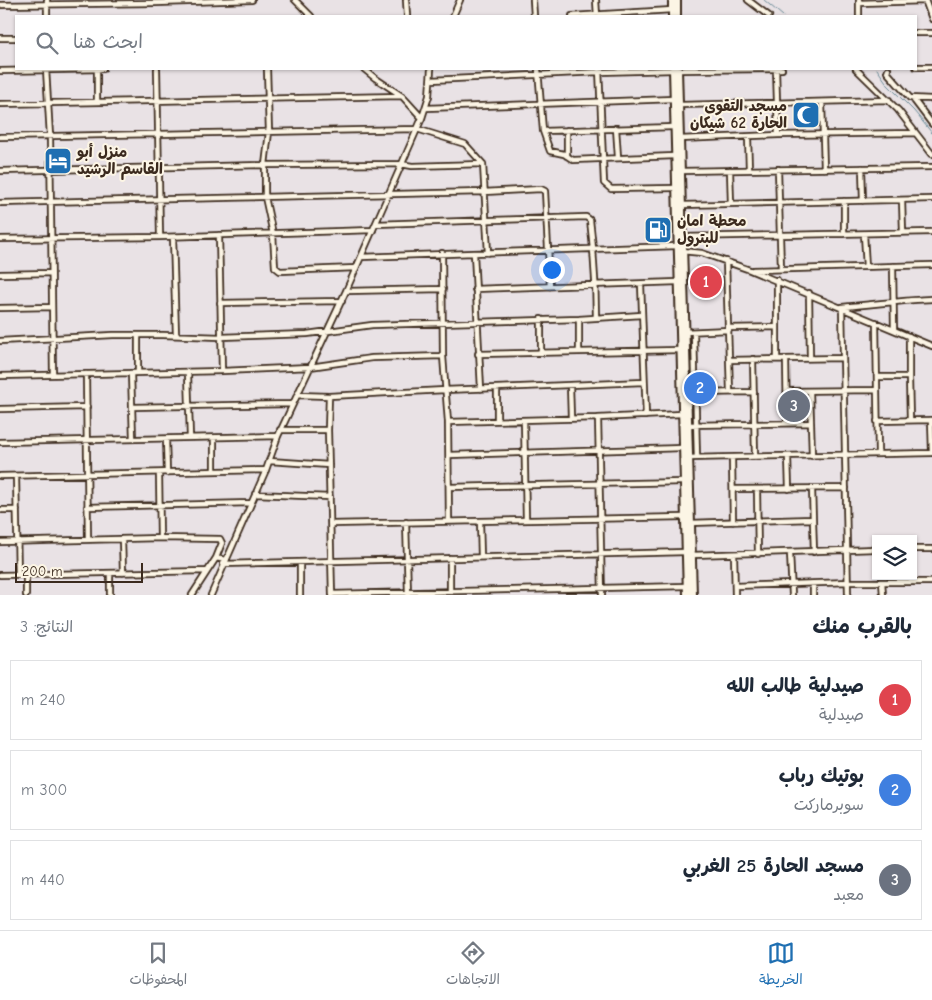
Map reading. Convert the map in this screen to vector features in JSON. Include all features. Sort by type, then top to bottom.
[{"type":"main road","points":[[672,0],[672,13]]},
{"type":"main road","points":[[677,0],[677,15]]},
{"type":"main road","points":[[676,70],[674,127],[684,332],[690,523],[687,595]]},
{"type":"main road","points":[[676,70],[680,105],[682,237],[678,282],[685,517],[692,595]]},
{"type":"street","points":[[0,5],[47,2],[252,0]]},
{"type":"street","points":[[295,0],[310,15]]},
{"type":"street","points":[[406,0],[407,15]]},
{"type":"street","points":[[453,15],[460,0]]},
{"type":"street","points":[[533,0],[534,15]]},
{"type":"street","points":[[596,0],[596,15]]},
{"type":"street","points":[[748,0],[768,15]]},
{"type":"street","points":[[859,15],[858,2],[926,0],[932,19]]},
{"type":"street","points":[[47,2],[47,15]]},
{"type":"street","points":[[621,15],[672,13]]},
{"type":"street","points":[[917,33],[932,33]]},
{"type":"street","points":[[0,38],[15,38]]},
{"type":"street","points":[[917,67],[932,67]]},
{"type":"street","points":[[0,71],[23,70]]},
{"type":"street","points":[[46,70],[50,136],[53,375]]},
{"type":"street","points":[[96,70],[97,102]]},
{"type":"street","points":[[157,70],[160,237]]},
{"type":"street","points":[[267,70],[269,132],[265,165],[265,197],[273,234],[275,267],[280,271],[356,268]]},
{"type":"street","points":[[365,70],[402,96],[422,118]]},
{"type":"street","points":[[211,595],[270,462],[280,430],[342,301],[422,118],[426,108],[431,70]]},
{"type":"street","points":[[513,70],[514,76]]},
{"type":"street","points":[[538,70],[543,131],[550,152],[564,154],[572,160],[675,156]]},
{"type":"street","points":[[431,80],[599,70],[676,70]]},
{"type":"street","points":[[599,70],[604,183],[611,189],[676,188]]},
{"type":"street","points":[[776,70],[778,135]]},
{"type":"street","points":[[857,70],[898,110],[932,154]]},
{"type":"street","points":[[886,70],[913,99],[932,124]]},
{"type":"street","points":[[0,104],[402,96]]},
{"type":"street","points":[[426,108],[674,98]]},
{"type":"street","points":[[913,99],[932,99]]},
{"type":"street","points":[[680,105],[889,100]]},
{"type":"street","points":[[822,102],[824,169]]},
{"type":"street","points":[[543,131],[674,127]]},
{"type":"street","points":[[0,137],[417,128],[465,144],[483,164],[488,253]]},
{"type":"street","points":[[616,128],[618,157]]},
{"type":"street","points":[[567,130],[567,156]]},
{"type":"street","points":[[680,139],[915,133]]},
{"type":"street","points":[[748,137],[749,169]]},
{"type":"street","points":[[0,171],[265,165],[401,164],[412,166],[483,164]]},
{"type":"street","points":[[681,171],[932,167]]},
{"type":"street","points":[[862,168],[863,201]]},
{"type":"street","points":[[778,169],[781,269]]},
{"type":"street","points":[[730,170],[731,204]]},
{"type":"street","points":[[0,203],[544,190],[550,287]]},
{"type":"street","points":[[682,205],[932,199]]},
{"type":"street","points":[[902,200],[903,232]]},
{"type":"street","points":[[844,201],[844,234]]},
{"type":"street","points":[[376,224],[589,218],[594,250],[596,318]]},
{"type":"street","points":[[0,239],[173,237],[373,230]]},
{"type":"street","points":[[682,237],[932,232]]},
{"type":"street","points":[[864,234],[866,267]]},
{"type":"street","points":[[219,235],[222,371]]},
{"type":"street","points":[[173,237],[176,335]]},
{"type":"street","points":[[361,256],[549,250],[680,249],[702,253],[776,280],[932,346]]},
{"type":"street","points":[[474,253],[481,389]]},
{"type":"street","points":[[442,254],[444,356],[449,455],[449,522]]},
{"type":"street","points":[[726,261],[730,392]]},
{"type":"street","points":[[750,270],[932,265]]},
{"type":"street","points":[[893,266],[894,330]]},
{"type":"street","points":[[0,274],[51,273]]},
{"type":"street","points":[[776,280],[777,359]]},
{"type":"street","points":[[475,289],[678,282]]},
{"type":"street","points":[[641,284],[646,416]]},
{"type":"street","points":[[346,291],[442,289]]},
{"type":"street","points":[[809,294],[810,358]]},
{"type":"street","points":[[842,307],[932,299]]},
{"type":"street","points":[[220,303],[342,301]]},
{"type":"street","points":[[0,308],[52,307]]},
{"type":"street","points":[[842,307],[848,595]]},
{"type":"street","points":[[0,341],[138,335],[221,337],[327,332],[372,325],[579,319],[642,315]]},
{"type":"street","points":[[541,319],[541,353]]},
{"type":"street","points":[[579,319],[579,352]]},
{"type":"street","points":[[876,322],[878,454]]},
{"type":"street","points":[[684,332],[777,328]]},
{"type":"street","points":[[694,332],[697,458]]},
{"type":"street","points":[[138,335],[138,373]]},
{"type":"street","points":[[909,336],[910,420]]},
{"type":"street","points":[[478,354],[680,350]]},
{"type":"street","points":[[0,376],[188,373],[310,367],[372,358],[444,356]]},
{"type":"street","points":[[730,360],[843,358]]},
{"type":"street","points":[[754,359],[755,457]]},
{"type":"street","points":[[786,359],[787,423]]},
{"type":"street","points":[[131,373],[133,440]]},
{"type":"street","points":[[188,373],[190,438]]},
{"type":"street","points":[[86,374],[88,540]]},
{"type":"street","points":[[877,377],[909,376]]},
{"type":"street","points":[[297,395],[329,396],[644,382]]},
{"type":"street","points":[[570,385],[571,418]]},
{"type":"street","points":[[497,388],[497,420]]},
{"type":"street","points":[[787,391],[877,390]]},
{"type":"street","points":[[810,391],[812,456]]},
{"type":"street","points":[[696,393],[754,392]]},
{"type":"street","points":[[329,396],[328,430],[332,594],[408,594],[450,590],[482,592],[687,586]]},
{"type":"street","points":[[132,407],[293,404]]},
{"type":"street","points":[[0,409],[87,407]]},
{"type":"street","points":[[448,422],[682,414]]},
{"type":"street","points":[[598,418],[602,595]]},
{"type":"street","points":[[524,420],[526,520]]},
{"type":"street","points":[[688,458],[845,456],[932,452],[931,420],[878,421]]},
{"type":"street","points":[[687,425],[811,423]]},
{"type":"street","points":[[280,430],[328,430]]},
{"type":"street","points":[[0,442],[278,436]]},
{"type":"street","points":[[214,438],[214,471]]},
{"type":"street","points":[[166,439],[167,473]]},
{"type":"street","points":[[449,455],[683,448]]},
{"type":"street","points":[[788,456],[789,489]]},
{"type":"street","points":[[732,458],[733,522]]},
{"type":"street","points":[[270,462],[329,465]]},
{"type":"street","points":[[0,476],[266,470]]},
{"type":"street","points":[[159,473],[160,538]]},
{"type":"street","points":[[16,476],[18,575]]},
{"type":"street","points":[[449,487],[684,482]]},
{"type":"street","points":[[733,490],[846,488]]},
{"type":"street","points":[[812,489],[814,552]]},
{"type":"street","points":[[757,490],[758,554]]},
{"type":"street","points":[[255,494],[330,497]]},
{"type":"street","points":[[87,507],[251,503]]},
{"type":"street","points":[[0,510],[17,510]]},
{"type":"street","points":[[331,524],[685,517]]},
{"type":"street","points":[[690,523],[812,519]]},
{"type":"street","points":[[480,521],[481,557]]},
{"type":"street","points":[[406,522],[408,594]]},
{"type":"street","points":[[0,542],[160,538],[220,539],[222,543],[216,558],[192,595]]},
{"type":"street","points":[[122,539],[123,573]]},
{"type":"street","points":[[216,558],[225,562],[300,563],[481,557],[689,553],[758,554],[848,549],[872,550]]},
{"type":"street","points":[[917,550],[932,549]]},
{"type":"street","points":[[790,553],[792,595]]},
{"type":"street","points":[[734,554],[735,595]]},
{"type":"street","points":[[450,558],[450,590]]},
{"type":"street","points":[[300,563],[300,595]]},
{"type":"street","points":[[0,575],[207,571]]},
{"type":"street","points":[[110,573],[110,595]]},
{"type":"street","points":[[26,575],[26,595]]},
{"type":"street","points":[[735,586],[849,582],[932,582]]},
{"type":"street","points":[[882,582],[883,595]]},
{"type":"street","points":[[813,584],[813,595]]},
{"type":"waterway","points":[[764,0],[782,15]]},
{"type":"waterway","points":[[878,70],[888,85],[914,111],[932,133]]},
{"type":"place","name":"مسجد التقوى الحارة 62 شيكان","points":[[806,115]]},
{"type":"place","name":"منزل أبو القاسم الرشيد","points":[[58,161]]},
{"type":"place","name":"محطة امان للبترول","points":[[658,230]]},
{"type":"place","name":"صيدلية طالب الله","points":[[706,282]]},
{"type":"place","name":"بوتيك رباب","points":[[700,388]]},
{"type":"place","name":"مسجد الحارة 25 الغربي","points":[[794,406]]}]
